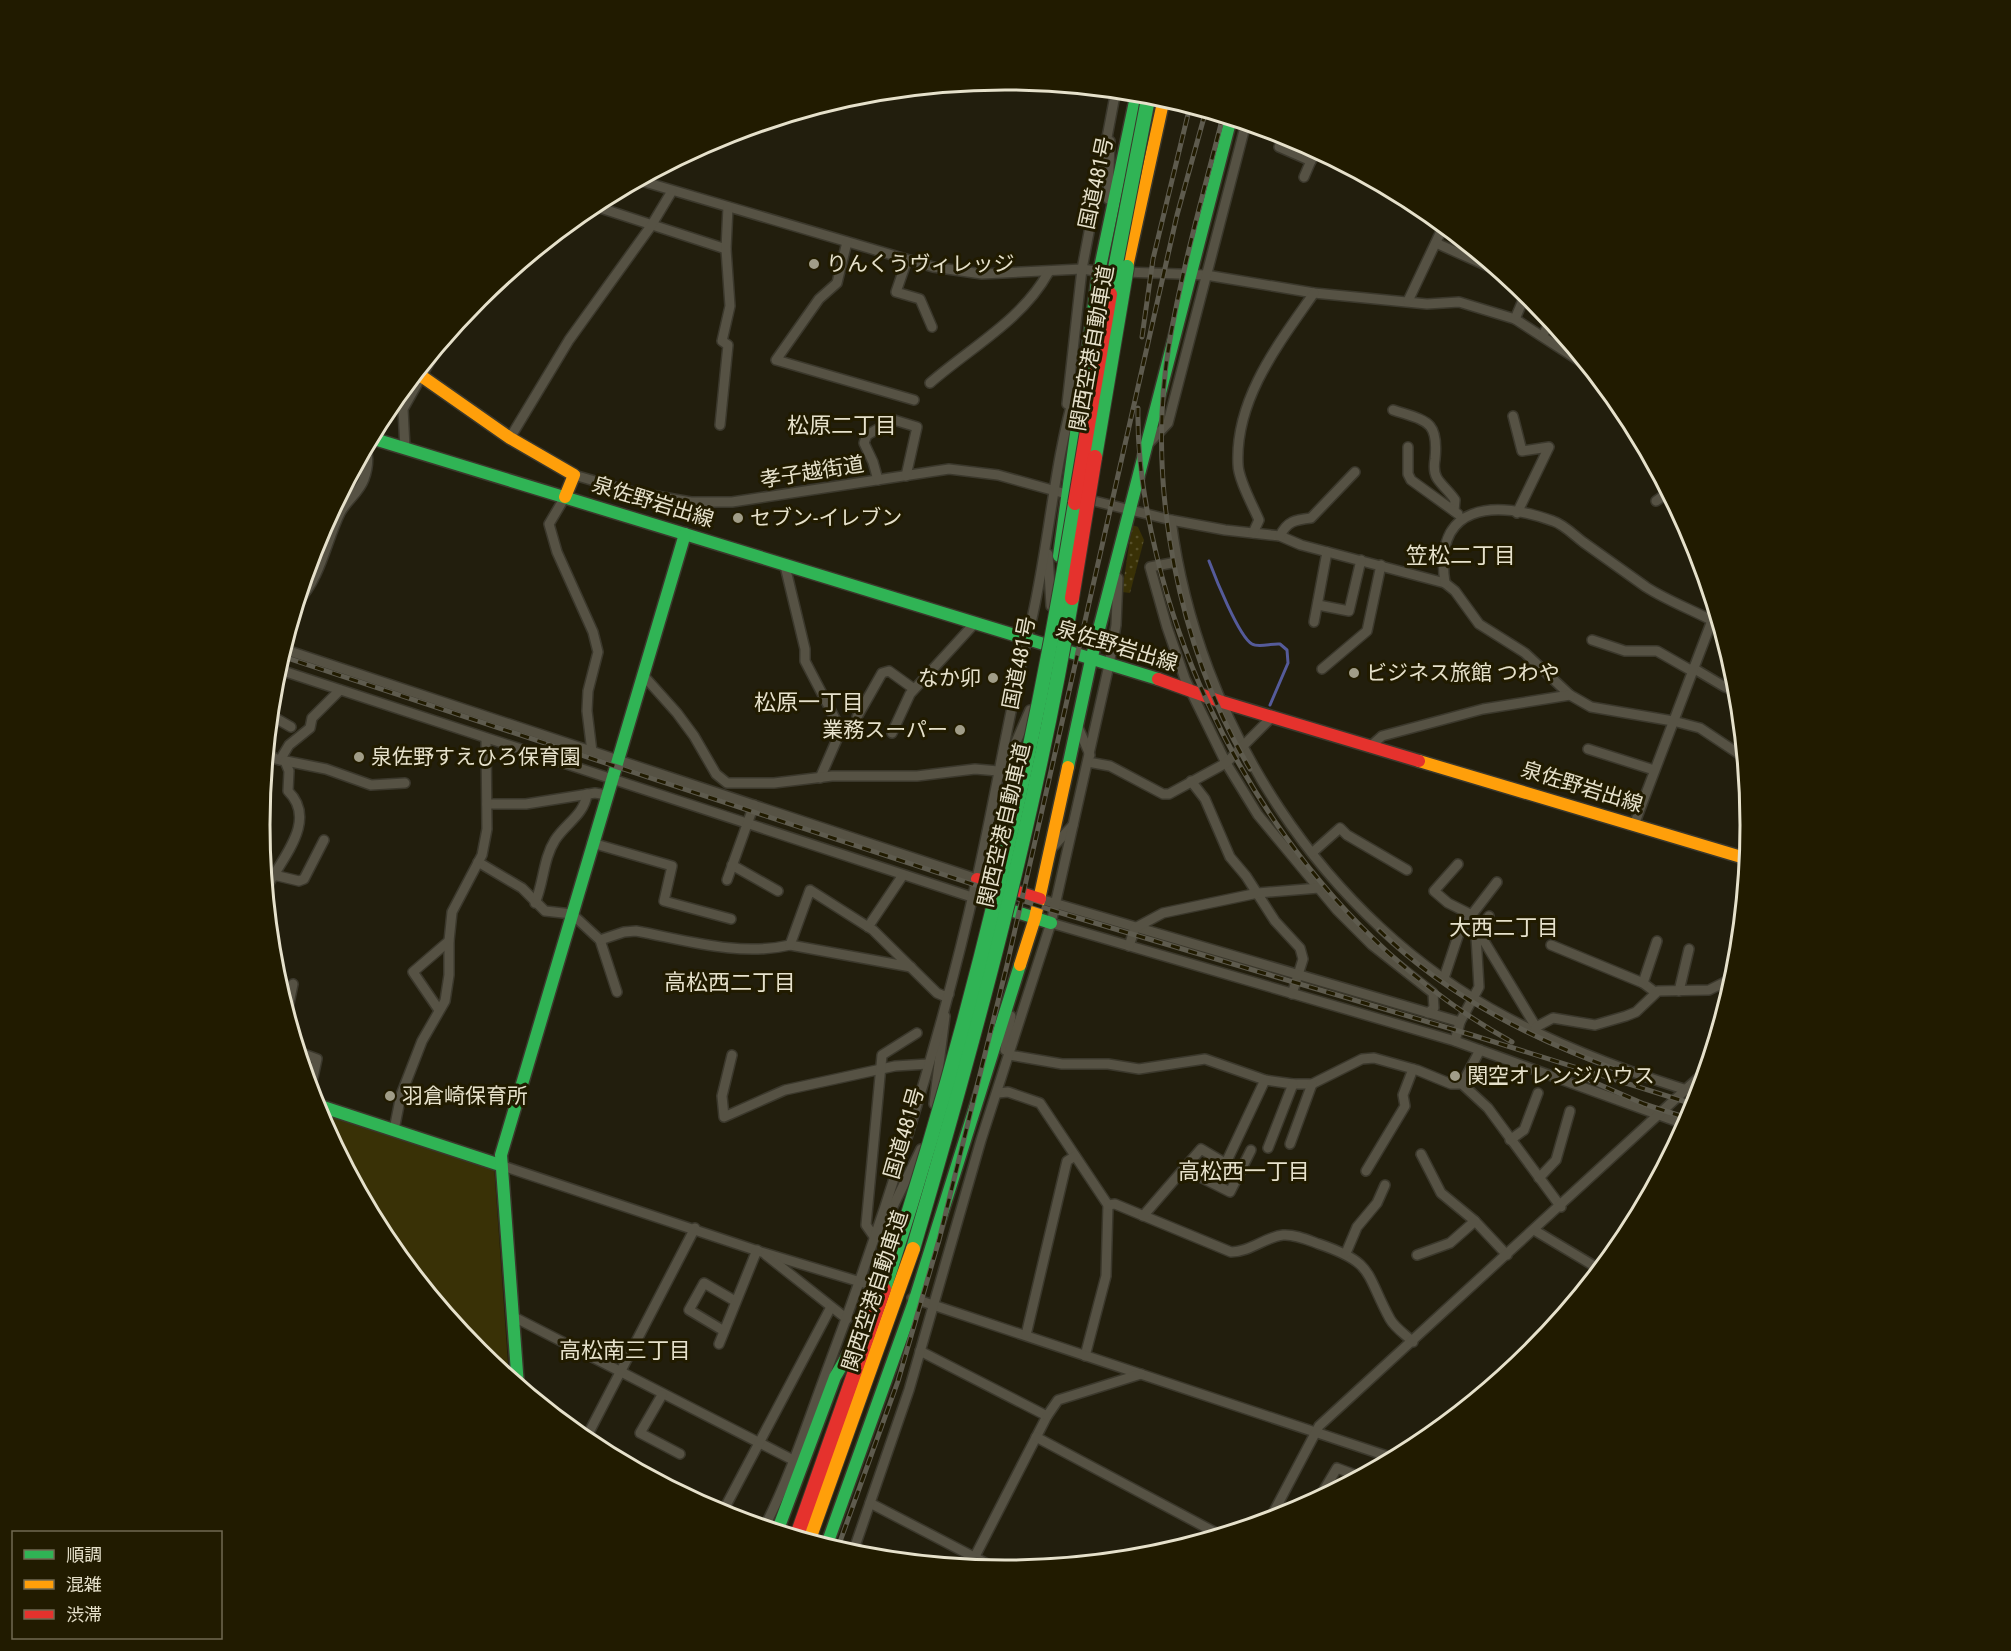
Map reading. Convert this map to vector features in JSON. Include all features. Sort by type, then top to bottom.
[{"type":"main road","name":"国道481号","points":[[780,1525],[835,1377],[865,1330],[931,1121],[992,884],[1032,706],[1051,608],[1061,493],[1099,272],[1135,102]]},
{"type":"main road","name":"関西空港自動車道","points":[[799,1531],[830,1448],[892,1264],[985,941],[1021,783],[1051,632],[1113,266],[1147,104]]},
{"type":"main road","name":"関西空港自動車道","points":[[811,1535],[903,1281],[957,1099],[1014,879],[1059,674],[1123,288],[1162,107]]},
{"type":"main road","points":[[1156,136],[1168,108]]},
{"type":"main road","points":[[829,1539],[915,1299],[1035,918],[1052,849],[1091,660],[1229,125]]},
{"type":"main road","points":[[423,377],[510,438],[574,475],[565,497]]},
{"type":"main road","name":"泉佐野岩出線","points":[[380,441],[1026,641],[1190,689],[1219,701],[1372,745],[1740,857]]},
{"type":"main road","points":[[517,1374],[500,1165],[592,843],[685,534]]},
{"type":"main road","points":[[977,879],[1040,899]]},
{"type":"main road","points":[[987,902],[1051,923]]},
{"type":"main road","points":[[326,1108],[500,1165]]},
{"type":"main road","points":[[792,1529],[865,1330]]},
{"type":"main road","points":[[818,1537],[868,1411],[892,1362]]},
{"type":"street","points":[[767,1521],[793,1460],[874,1242],[949,994],[977,879],[1047,538],[1061,493],[1064,427],[1082,269],[1114,98]]},
{"type":"street","points":[[1107,235],[1111,109]]},
{"type":"street","points":[[1232,173],[1235,127]]},
{"type":"street","points":[[1144,448],[1168,423],[1244,130]]},
{"type":"street","points":[[1281,144],[1279,147],[1311,160],[1304,177]]},
{"type":"street","points":[[648,183],[907,260],[960,273],[1006,275],[1082,269],[1099,272],[1192,274],[1314,293],[1427,304],[1459,302],[1515,319],[1543,335],[1570,356]]},
{"type":"street","points":[[510,438],[569,340],[651,226],[672,191]]},
{"type":"street","points":[[720,425],[728,345],[722,341],[730,306],[726,249],[728,207]]},
{"type":"street","points":[[604,210],[726,249]]},
{"type":"street","points":[[1408,301],[1440,233]]},
{"type":"street","points":[[847,242],[837,283],[819,299],[776,360],[914,400]]},
{"type":"street","points":[[1436,243],[1475,260]]},
{"type":"street","points":[[907,260],[896,292],[920,299],[932,327]]},
{"type":"street","points":[[930,383],[956,361],[981,345],[1038,290],[1048,273]]},
{"type":"street","points":[[1253,533],[1259,520],[1238,466],[1246,406],[1276,347],[1314,293]]},
{"type":"street","points":[[1515,319],[1522,302]]},
{"type":"street","points":[[1543,335],[1547,328]]},
{"type":"street","points":[[1064,427],[1087,349]]},
{"type":"street","points":[[405,448],[403,409],[409,397]]},
{"type":"street","points":[[1393,410],[1426,421],[1433,426],[1436,434],[1434,466],[1437,477],[1455,500],[1458,515],[1449,534],[1442,561],[1445,583],[1455,591],[1479,624],[1525,653],[1570,695],[1592,707],[1673,720],[1700,728],[1737,753]]},
{"type":"street","points":[[1513,416],[1522,451],[1549,447],[1517,513]]},
{"type":"street","points":[[878,480],[864,443],[867,435],[894,420],[917,427],[906,476]]},
{"type":"street","points":[[1408,447],[1411,480],[1458,515],[1482,510],[1517,513],[1555,521],[1649,588],[1711,620]]},
{"type":"street","points":[[341,511],[360,488],[368,467],[367,461]]},
{"type":"street","name":"孝子越街道","points":[[574,475],[633,492],[691,502],[732,502],[949,469],[998,475],[1171,520],[1225,530],[1280,536],[1327,552],[1445,583]]},
{"type":"street","points":[[1280,536],[1287,524],[1293,520],[1311,518],[1355,472]]},
{"type":"street","points":[[1656,501],[1663,496]]},
{"type":"street","points":[[565,497],[549,524],[557,552],[593,632],[598,652],[588,691],[587,711],[592,752]]},
{"type":"street","points":[[1171,520],[1187,606],[1219,701],[1242,748],[1274,802],[1313,852],[1371,917],[1444,978],[1475,998],[1584,1054],[1691,1091]]},
{"type":"street","points":[[1047,538],[1051,608]]},
{"type":"street","points":[[855,1545],[920,1351],[981,1140],[1051,923],[1109,665],[1116,625],[1120,546]]},
{"type":"street","points":[[1314,622],[1327,552]]},
{"type":"street","points":[[1318,605],[1349,611],[1361,560]]},
{"type":"street","points":[[1145,562],[1177,668],[1175,676]]},
{"type":"street","points":[[1177,562],[1150,567],[1167,627],[1190,689],[1226,763],[1258,815],[1318,888],[1372,945],[1433,993],[1434,1008],[1428,1013]]},
{"type":"street","points":[[310,585],[318,565]]},
{"type":"street","points":[[1322,669],[1366,631],[1381,565]]},
{"type":"street","points":[[785,566],[805,649],[805,661],[841,730],[820,778]]},
{"type":"street","points":[[1634,825],[1712,621]]},
{"type":"street","points":[[892,733],[914,689],[974,624]]},
{"type":"street","points":[[1592,640],[1625,651],[1657,651],[1728,688]]},
{"type":"street","points":[[291,652],[977,879]]},
{"type":"street","points":[[857,717],[882,673],[889,671],[914,689]]},
{"type":"street","points":[[286,672],[611,781],[987,902]]},
{"type":"street","points":[[643,675],[688,728],[722,781],[774,783],[820,778],[917,776],[975,770],[998,771]]},
{"type":"street","points":[[282,760],[289,745],[310,728],[312,718],[340,690]]},
{"type":"street","points":[[1372,745],[1382,736],[1483,708],[1570,695]]},
{"type":"street","points":[[994,793],[1032,706]]},
{"type":"street","points":[[1089,759],[1110,766],[1163,794],[1169,794],[1226,763],[1273,716]]},
{"type":"street","points":[[278,719],[291,727]]},
{"type":"street","points":[[1077,725],[1089,759]]},
{"type":"street","points":[[394,1130],[401,1095],[422,1041],[444,1001],[449,975],[452,912],[478,862],[487,830],[486,739]]},
{"type":"street","points":[[1588,749],[1654,770]]},
{"type":"street","points":[[274,756],[326,769],[370,785],[405,783]]},
{"type":"street","points":[[272,878],[288,853],[301,813],[298,804],[288,791],[289,771],[282,760]]},
{"type":"street","points":[[1191,781],[1205,799],[1230,857],[1258,893],[1275,921],[1299,948],[1303,959],[1292,994]]},
{"type":"street","points":[[487,804],[526,804],[587,794],[607,795]]},
{"type":"street","points":[[535,903],[550,849],[561,832],[582,811],[587,794]]},
{"type":"street","points":[[727,879],[754,805]]},
{"type":"street","points":[[1052,849],[1075,823]]},
{"type":"street","points":[[1313,852],[1340,828],[1347,835],[1407,870]]},
{"type":"street","points":[[274,875],[299,881],[304,879],[324,840]]},
{"type":"street","points":[[592,843],[672,866],[664,901],[732,919]]},
{"type":"street","points":[[478,862],[522,888],[535,903],[552,914],[572,914],[600,940],[618,992]]},
{"type":"street","points":[[1458,864],[1434,891],[1448,903],[1472,915]]},
{"type":"street","points":[[732,865],[778,891]]},
{"type":"street","points":[[868,927],[903,875]]},
{"type":"street","points":[[1444,978],[1460,930],[1497,882]]},
{"type":"street","points":[[1129,946],[1135,928],[1163,913],[1258,893],[1318,888]]},
{"type":"street","points":[[790,945],[810,890],[868,927],[937,993],[944,996],[949,994]]},
{"type":"street","points":[[1040,899],[1460,1022]]},
{"type":"street","points":[[1455,1041],[1460,1022],[1479,987],[1476,936],[1489,916]]},
{"type":"street","points":[[1051,923],[1455,1041],[1678,1122]]},
{"type":"street","points":[[600,940],[624,932],[636,932],[705,945],[770,950],[790,945],[911,967]]},
{"type":"street","points":[[440,1010],[413,972],[449,941]]},
{"type":"street","points":[[1484,941],[1536,1029]]},
{"type":"street","points":[[1643,983],[1657,941]]},
{"type":"street","points":[[1551,945],[1643,983],[1654,992]]},
{"type":"street","points":[[1679,990],[1689,949]]},
{"type":"street","points":[[1008,1058],[1005,1054],[1019,970]]},
{"type":"street","points":[[1536,1029],[1553,1018],[1595,1024],[1636,1012],[1654,992],[1709,990],[1724,983]]},
{"type":"street","points":[[290,996],[293,984]]},
{"type":"street","points":[[931,1121],[946,1023],[944,1008]]},
{"type":"street","points":[[874,1242],[866,1226],[882,1055],[917,1033]]},
{"type":"street","points":[[1461,1084],[1480,1050]]},
{"type":"street","points":[[307,1055],[317,1059],[314,1074]]},
{"type":"street","points":[[732,1055],[722,1096],[724,1117],[785,1090],[882,1068],[927,1064]]},
{"type":"street","points":[[1008,1058],[1062,1064],[1108,1064],[1139,1069],[1205,1059],[1265,1080],[1293,1084],[1312,1084],[1362,1059],[1374,1058],[1413,1069],[1451,1084],[1461,1084],[1488,1108],[1561,1207]]},
{"type":"street","points":[[1366,1171],[1405,1106],[1403,1095],[1413,1069]]},
{"type":"street","points":[[1225,1165],[1265,1080]]},
{"type":"street","points":[[1275,1510],[1319,1426],[1561,1207],[1694,1082]]},
{"type":"street","points":[[1268,1148],[1293,1084]]},
{"type":"street","points":[[1290,1144],[1312,1084]]},
{"type":"street","points":[[998,1093],[1008,1092],[1040,1103],[1108,1205],[1106,1276],[1085,1356]]},
{"type":"street","points":[[1510,1140],[1524,1130],[1538,1093]]},
{"type":"street","points":[[1539,1178],[1556,1160],[1570,1112]]},
{"type":"street","points":[[874,1242],[899,1198],[926,1136]]},
{"type":"street","points":[[1143,1216],[1201,1149],[1240,1172]]},
{"type":"street","points":[[1184,1169],[1230,1192],[1251,1150]]},
{"type":"street","points":[[1421,1154],[1441,1193],[1475,1221],[1507,1255]]},
{"type":"street","points":[[1026,1335],[1067,1161],[1075,1156]]},
{"type":"street","points":[[500,1165],[759,1251],[1026,1335],[1384,1455]]},
{"type":"street","points":[[1346,1253],[1357,1227],[1377,1203],[1385,1185]]},
{"type":"street","points":[[1108,1205],[1115,1204],[1231,1252],[1240,1252],[1282,1235],[1293,1235],[1346,1253],[1360,1263],[1373,1280],[1391,1321],[1413,1342]]},
{"type":"street","points":[[1418,1255],[1450,1243],[1475,1221]]},
{"type":"street","points":[[589,1431],[695,1228]]},
{"type":"street","points":[[1534,1230],[1593,1268]]},
{"type":"street","points":[[719,1344],[735,1301],[759,1251]]},
{"type":"street","points":[[759,1251],[846,1319]]},
{"type":"street","points":[[724,1331],[689,1310],[704,1283],[735,1301]]},
{"type":"street","points":[[726,1506],[831,1307]]},
{"type":"street","points":[[512,1316],[619,1373],[793,1460]]},
{"type":"street","points":[[920,1351],[1047,1416]]},
{"type":"street","points":[[975,1558],[1047,1416],[1058,1400],[1141,1374]]},
{"type":"street","points":[[662,1395],[640,1433],[680,1454]]},
{"type":"street","points":[[1036,1437],[1213,1531]]},
{"type":"street","points":[[1325,1488],[1337,1467],[1352,1473]]},
{"type":"street","points":[[870,1503],[979,1560]]},
{"type":"shaded area","points":[[1132,525],[1138,527],[1144,540],[1130,593],[1122,592]]},
{"type":"shaded area","points":[[330,1115],[494,1165],[508,1367],[485,1346],[453,1310],[394,1234],[346,1151]]},
{"type":"waterway","points":[[1209,561],[1228,606],[1247,639],[1255,645],[1280,644],[1287,650],[1288,663],[1270,705]]},
{"type":"railway","points":[[1142,337],[1153,259],[1188,113]]},
{"type":"railway","points":[[840,1542],[898,1381],[939,1240],[1007,965],[1177,215],[1204,117]]},
{"type":"railway","points":[[1221,123],[1174,316],[1163,398],[1162,453],[1166,508],[1174,564],[1187,618],[1204,671],[1225,722],[1250,769]]},
{"type":"railway","points":[[1138,408],[1139,445],[1149,520],[1178,630],[1207,702],[1243,770],[1285,836],[1333,897],[1388,952],[1447,1001],[1512,1042]]},
{"type":"railway","points":[[289,659],[1051,910],[1472,1035],[1687,1102]]},
{"type":"railway","points":[[1379,930],[1435,977],[1496,1016],[1560,1047],[1628,1074]]},
{"type":"railway","points":[[1573,1073],[1644,1104],[1681,1116]]},
{"type":"traffic: fast","points":[[1059,556],[1097,282],[1135,102]]},
{"type":"traffic: fast","points":[[1110,294],[1147,104]]},
{"type":"traffic: fast","points":[[1068,767],[1091,660],[1229,125]]},
{"type":"traffic: fast","points":[[1095,457],[1127,267]]},
{"type":"traffic: fast","points":[[380,441],[1158,679]]},
{"type":"traffic: fast","points":[[884,1289],[943,1096],[995,900],[1039,702],[1075,503]]},
{"type":"traffic: fast","points":[[517,1375],[501,1155],[685,534]]},
{"type":"traffic: fast","points":[[913,1249],[1002,926],[1040,762],[1072,598]]},
{"type":"traffic: fast","points":[[1001,907],[1051,923]]},
{"type":"traffic: fast","points":[[829,1539],[915,1299],[1020,965]]},
{"type":"traffic: fast","points":[[326,1108],[500,1165]]},
{"type":"traffic: fast","points":[[780,1525],[835,1377],[867,1322]]},
{"type":"traffic: slow","points":[[1127,267],[1162,107]]},
{"type":"traffic: slow","points":[[423,377],[510,438],[574,475],[565,497]]},
{"type":"traffic: slow","points":[[1419,761],[1740,857]]},
{"type":"traffic: slow","points":[[1020,965],[1035,918],[1068,767]]},
{"type":"traffic: slow","points":[[811,1535],[913,1249]]},
{"type":"traffic: jam","points":[[1075,503],[1110,294]]},
{"type":"traffic: jam","points":[[1072,598],[1095,457]]},
{"type":"traffic: jam","points":[[1158,679],[1219,701],[1419,761]]},
{"type":"traffic: jam","points":[[977,879],[1040,899]]},
{"type":"traffic: jam","points":[[798,1531],[884,1289]]},
{"type":"place","name":"りんくうヴィレッジ","points":[[814,264]]},
{"type":"place","name":"セブン-イレブン","points":[[738,518]]},
{"type":"place","name":"ビジネス旅館 つわや","points":[[1354,673]]},
{"type":"place","name":"なか卯","points":[[993,678]]},
{"type":"place","name":"業務スーパー","points":[[960,730]]},
{"type":"place","name":"泉佐野すえひろ保育園","points":[[359,757]]},
{"type":"place","name":"関空オレンジハウス","points":[[1455,1076]]},
{"type":"place","name":"羽倉崎保育所","points":[[390,1096]]},
{"type":"district","name":"松原二丁目","points":[[842,425]]},
{"type":"district","name":"笠松二丁目","points":[[1461,555]]},
{"type":"district","name":"松原一丁目","points":[[809,702]]},
{"type":"district","name":"大西二丁目","points":[[1504,927]]},
{"type":"district","name":"高松西二丁目","points":[[730,982]]},
{"type":"district","name":"高松西一丁目","points":[[1244,1171]]},
{"type":"district","name":"高松南三丁目","points":[[625,1350]]}]
